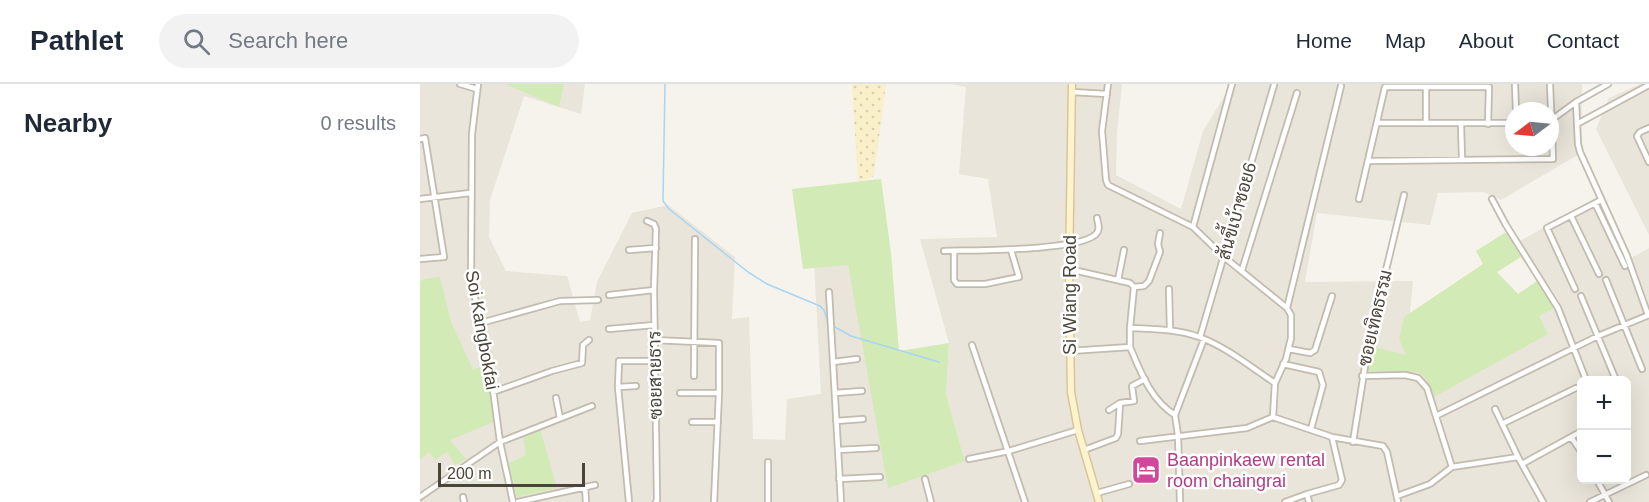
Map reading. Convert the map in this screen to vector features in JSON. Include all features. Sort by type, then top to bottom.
[{"type":"main road","name":"Si Wiang Road","points":[[1072,84],[1069,269],[1071,392],[1078,430],[1099,502]]},
{"type":"street","points":[[460,84],[478,87]]},
{"type":"street","points":[[1108,84],[1102,131],[1108,185],[1192,227],[1224,257],[1287,308],[1291,315],[1288,349],[1275,383],[1273,417]]},
{"type":"street","points":[[1192,227],[1232,84]]},
{"type":"street","points":[[1515,84],[1516,102]]},
{"type":"street","points":[[1550,84],[1550,102]]},
{"type":"street","points":[[1559,114],[1608,84]]},
{"type":"street","name":"สันขี้เบ้าซอย6","points":[[1175,415],[1202,338],[1274,85]]},
{"type":"street","points":[[1577,124],[1649,85]]},
{"type":"street","points":[[1287,308],[1341,86]]},
{"type":"street","name":"Soi Kangbokfai","points":[[478,87],[472,134],[471,280],[489,359],[500,442],[513,502]]},
{"type":"street","points":[[1359,200],[1385,87],[1489,87],[1488,124]]},
{"type":"street","points":[[1426,87],[1426,123]]},
{"type":"street","points":[[1072,92],[1107,94]]},
{"type":"street","points":[[1242,270],[1297,93]]},
{"type":"street","points":[[1436,416],[1572,348],[1649,316],[1627,256],[1580,152],[1576,102]]},
{"type":"street","points":[[1377,123],[1505,123]]},
{"type":"street","points":[[1461,124],[1462,160]]},
{"type":"street","points":[[1649,128],[1640,132],[1638,137],[1649,162]]},
{"type":"street","points":[[420,139],[425,138],[444,257],[420,259]]},
{"type":"street","points":[[1368,161],[1553,159],[1553,156]]},
{"type":"street","points":[[420,199],[470,193]]},
{"type":"street","name":"ซอยเทิดธรรม","points":[[1353,442],[1369,341],[1404,195]]},
{"type":"street","points":[[1492,199],[1558,308],[1584,376]]},
{"type":"street","points":[[1575,290],[1547,228],[1601,200]]},
{"type":"street","points":[[1595,203],[1625,266]]},
{"type":"street","points":[[1571,216],[1599,274]]},
{"type":"street","points":[[944,251],[1011,250],[1070,243],[1088,239],[1097,234],[1099,229],[1097,218]]},
{"type":"street","name":"ซอยสายธาร","points":[[647,221],[654,224],[656,228],[654,290],[656,502]]},
{"type":"street","points":[[1069,269],[1130,283],[1134,287],[1144,286],[1149,282],[1160,252],[1158,244],[1160,233]]},
{"type":"street","points":[[694,376],[695,239]]},
{"type":"street","points":[[629,250],[656,248]]},
{"type":"street","points":[[954,251],[954,280],[957,284],[985,284],[1019,277],[1011,250]]},
{"type":"street","points":[[1118,280],[1124,250]]},
{"type":"street","points":[[1606,280],[1642,369]]},
{"type":"street","points":[[1134,287],[1130,347],[1152,394],[1175,415],[1179,435],[1180,502]]},
{"type":"street","points":[[1169,289],[1170,330]]},
{"type":"street","points":[[609,295],[654,290]]},
{"type":"street","points":[[829,292],[841,502]]},
{"type":"street","points":[[1288,349],[1310,353],[1315,350],[1332,296]]},
{"type":"street","points":[[1581,296],[1614,376]]},
{"type":"street","points":[[481,323],[569,300],[598,300]]},
{"type":"street","points":[[609,329],[654,325]]},
{"type":"street","points":[[1130,328],[1170,330],[1202,338],[1275,383]]},
{"type":"street","points":[[493,392],[582,363],[583,345],[589,340]]},
{"type":"street","points":[[654,340],[719,343],[714,502]]},
{"type":"street","points":[[972,345],[1025,502]]},
{"type":"street","points":[[1070,351],[1130,347]]},
{"type":"street","points":[[833,362],[857,359]]},
{"type":"street","points":[[629,502],[618,387],[618,361],[655,362]]},
{"type":"street","points":[[1283,364],[1319,372],[1323,385],[1311,429]]},
{"type":"street","points":[[1362,376],[1405,375],[1418,378],[1427,388],[1452,467]]},
{"type":"street","points":[[1109,410],[1120,403],[1134,401],[1132,386],[1145,379]]},
{"type":"street","points":[[618,387],[636,386]]},
{"type":"street","points":[[1502,424],[1576,388]]},
{"type":"street","points":[[835,393],[861,391]]},
{"type":"street","points":[[680,393],[719,393]]},
{"type":"street","points":[[556,398],[560,418]]},
{"type":"street","points":[[1084,450],[1116,438],[1120,403]]},
{"type":"street","points":[[420,497],[500,442],[592,406]]},
{"type":"street","points":[[1495,409],[1543,502]]},
{"type":"street","points":[[1140,441],[1247,428],[1273,417],[1332,437],[1383,446],[1387,452],[1397,499],[1430,484],[1452,467],[1518,457]]},
{"type":"street","points":[[836,421],[863,419]]},
{"type":"street","points":[[692,422],[718,422]]},
{"type":"street","points":[[969,459],[1009,451],[1078,430]]},
{"type":"street","points":[[1522,464],[1577,433]]},
{"type":"street","points":[[1285,502],[1340,484],[1342,480],[1332,437]]},
{"type":"street","points":[[1571,437],[1577,447]]},
{"type":"street","points":[[838,450],[876,448]]},
{"type":"street","points":[[768,462],[768,502]]},
{"type":"street","points":[[1590,502],[1646,475]]},
{"type":"street","points":[[839,479],[880,477]]},
{"type":"street","points":[[925,479],[931,502]]},
{"type":"street","points":[[1097,493],[1129,484]]},
{"type":"street","points":[[1599,484],[1610,502]]},
{"type":"street","points":[[518,502],[595,485]]},
{"type":"street","points":[[585,487],[586,502]]},
{"type":"street","points":[[553,494],[554,502]]},
{"type":"street","points":[[1307,494],[1309,502]]},
{"type":"shaded area","points":[[420,84],[585,84],[581,114],[524,96],[490,200],[489,237],[506,271],[567,276],[580,322],[590,320],[597,282],[632,213],[668,205],[735,257],[732,319],[749,317],[753,439],[785,440],[787,399],[821,394],[814,261],[846,258],[869,344],[965,461],[946,394],[949,343],[920,239],[997,237],[988,179],[959,174],[966,87],[951,84],[1122,84],[1116,175],[1181,209],[1203,131],[1232,84],[1582,84],[1581,153],[1501,200],[1483,192],[1438,193],[1430,225],[1317,213],[1305,282],[1413,281],[1406,352],[1527,322],[1559,302],[1520,241],[1596,198],[1626,261],[1649,248],[1649,502],[420,502]]},
{"type":"shaded area","points":[[1640,84],[1649,84],[1649,235],[1596,129],[1609,98]]},
{"type":"green space","points":[[505,84],[564,84],[559,107]]},
{"type":"green space","points":[[881,179],[891,253],[899,351],[949,343],[946,394],[965,461],[888,488],[848,265],[803,269],[792,189]]},
{"type":"green space","points":[[1506,232],[1521,257],[1497,272],[1518,294],[1537,281],[1554,308],[1539,316],[1548,334],[1434,397],[1425,377],[1417,372],[1368,371],[1366,368],[1371,346],[1406,355],[1399,339],[1404,317],[1483,264],[1476,251]]},
{"type":"green space","points":[[440,277],[451,322],[473,370],[488,364],[496,421],[450,440],[466,459],[455,465],[447,452],[435,460],[429,452],[420,460],[420,282],[424,279]]},
{"type":"green space","points":[[540,429],[557,488],[517,497],[509,463],[526,455],[523,435]]},
{"type":"sand","points":[[852,84],[886,84],[874,176],[858,182]]},
{"type":"waterway","points":[[665,84],[663,201],[669,209],[748,272],[767,284],[820,306],[824,310],[828,323]]},
{"type":"waterway","points":[[835,327],[851,336],[939,362]]},
{"type":"place","name":"Baanpinkaew rental room chaingrai","points":[[1146,470]]}]
